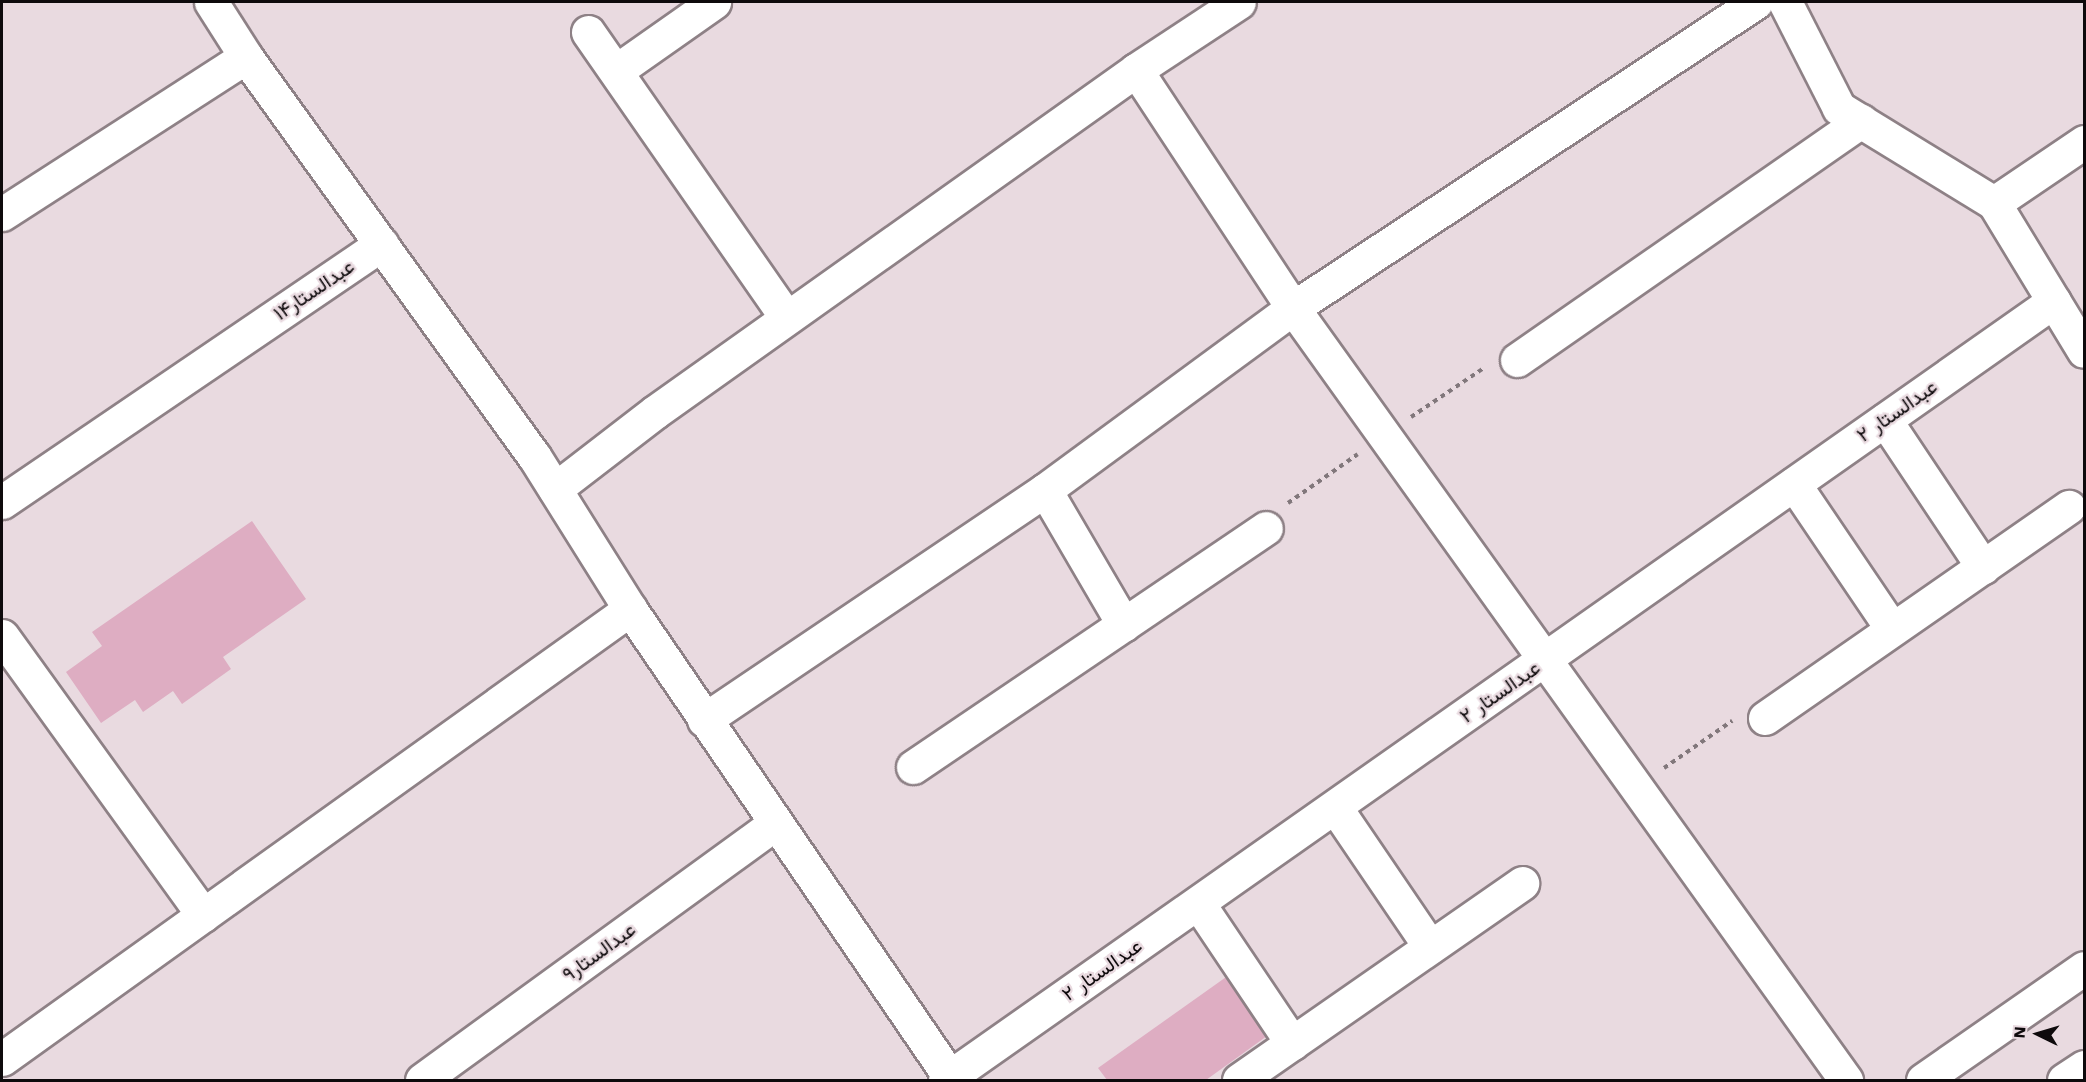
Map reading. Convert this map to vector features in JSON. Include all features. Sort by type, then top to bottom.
[{"type":"main road","points":[[211,2],[246,57],[382,244],[555,489],[630,609],[704,720],[949,1079]]},
{"type":"main road","points":[[616,71],[714,2]]},
{"type":"main road","points":[[555,489],[787,318],[1136,70],[1239,2]]},
{"type":"main road","points":[[704,720],[1045,490],[1293,308],[1756,2]]},
{"type":"main road","points":[[1785,2],[1839,108],[1994,203],[2085,351]]},
{"type":"main road","points":[[588,32],[787,318]]},
{"type":"main road","points":[[2,214],[246,57]]},
{"type":"main road","points":[[1136,70],[1293,308],[1846,1080]]},
{"type":"main road","points":[[1517,360],[1861,121]]},
{"type":"main road","points":[[1994,203],[2085,142]]},
{"type":"main road","name":"عبدالستار۱۴","points":[[2,502],[382,244]]},
{"type":"main road","name":"عبدالستار ۲","points":[[949,1079],[2054,301]]},
{"type":"main road","points":[[1885,420],[1983,567]]},
{"type":"main road","points":[[1794,484],[1892,629]]},
{"type":"main road","points":[[1045,490],[1124,625]]},
{"type":"main road","points":[[1765,718],[2069,507]]},
{"type":"main road","points":[[913,767],[1266,528]]},
{"type":"main road","points":[[2,1059],[630,609]]},
{"type":"main road","points":[[2,636],[203,915]]},
{"type":"main road","points":[[1335,807],[1430,947]]},
{"type":"main road","name":"عبدالستار۹","points":[[422,1080],[776,823]]},
{"type":"main road","points":[[1239,1080],[1522,883]]},
{"type":"main road","points":[[1198,903],[1293,1043]]},
{"type":"main road","points":[[1923,1080],[2085,968]]},
{"type":"main road","points":[[2064,1080],[2085,1066]]},
{"type":"path","points":[[1266,528],[1271,515],[1384,435],[1502,356],[1517,360]]},
{"type":"path","points":[[1636,787],[1756,705],[1765,718]]},
{"type":"building","points":[[252,521],[306,599],[223,657],[231,669],[182,704],[173,691],[143,712],[135,700],[101,723],[66,672],[102,646],[92,632]]},
{"type":"building","points":[[1229,975],[1267,1036],[1206,1080],[1107,1080],[1098,1068]]}]
